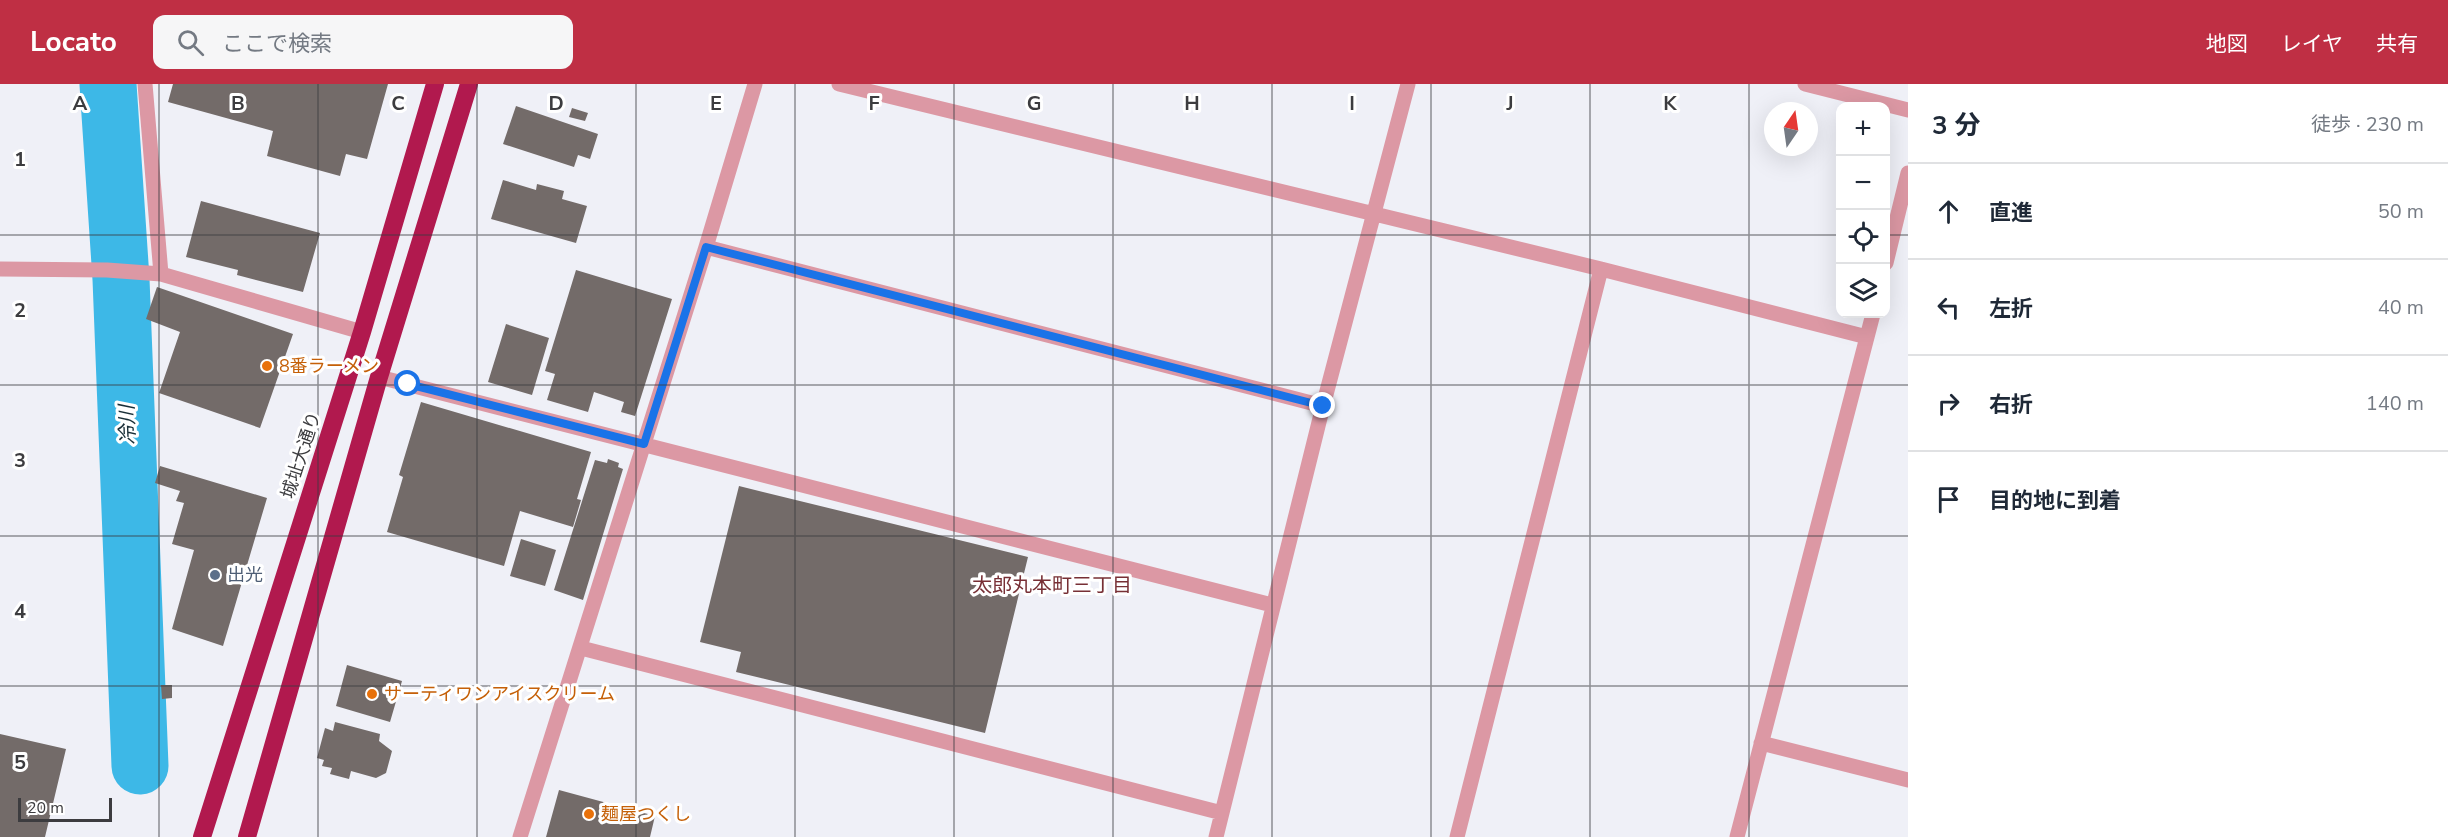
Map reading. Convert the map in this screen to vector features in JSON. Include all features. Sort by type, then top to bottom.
[{"type":"highway","name":"城址大通り","points":[[202,837],[362,332],[435,84]]},
{"type":"highway","points":[[247,837],[379,377],[469,84]]},
{"type":"street","points":[[144,84],[161,274]]},
{"type":"street","points":[[520,837],[581,648],[755,84]]},
{"type":"street","points":[[839,84],[1600,269],[1867,338]]},
{"type":"street","points":[[1216,837],[1272,605],[1408,84]]},
{"type":"street","points":[[1805,84],[1908,110]]},
{"type":"street","points":[[1890,247],[1908,173]]},
{"type":"street","points":[[706,247],[1323,406]]},
{"type":"street","points":[[0,269],[106,270],[161,274],[362,332]]},
{"type":"street","points":[[1457,837],[1600,269]]},
{"type":"street","points":[[1737,837],[1872,318]]},
{"type":"street","points":[[379,377],[1272,605]]},
{"type":"street","points":[[581,648],[1222,813]]},
{"type":"street","points":[[1761,743],[1908,780]]},
{"type":"building","points":[[173,84],[388,84],[367,159],[346,154],[340,176],[267,156],[273,131],[168,102]]},
{"type":"building","points":[[516,106],[598,134],[590,159],[578,155],[574,167],[503,144]]},
{"type":"building","points":[[572,108],[588,113],[585,121],[569,117]]},
{"type":"building","points":[[503,180],[536,190],[537,184],[564,191],[562,199],[587,206],[576,243],[491,219]]},
{"type":"building","points":[[201,201],[320,233],[303,292],[237,275],[238,270],[186,257]]},
{"type":"building","points":[[576,270],[672,299],[635,416],[621,412],[624,402],[594,392],[588,412],[547,400],[555,374],[545,371]]},
{"type":"building","points":[[157,287],[293,334],[260,428],[159,393],[180,332],[146,319]]},
{"type":"building","points":[[506,324],[549,338],[532,395],[488,382]]},
{"type":"building","points":[[421,402],[591,452],[577,499],[581,500],[573,527],[520,511],[504,566],[387,532],[403,477],[399,475]]},
{"type":"building","points":[[608,459],[619,463],[618,467],[623,469],[583,600],[554,590],[595,460],[607,463]]},
{"type":"building","points":[[160,466],[267,498],[223,646],[172,629],[194,550],[172,544],[184,503],[176,501],[180,491],[155,483]]},
{"type":"building","points":[[739,486],[1028,557],[985,733],[736,672],[741,652],[700,642]]},
{"type":"building","points":[[521,539],[556,550],[545,586],[510,576]]},
{"type":"building","points":[[347,665],[402,681],[390,722],[336,706]]},
{"type":"building","points":[[161,685],[172,685],[172,698],[162,699]]},
{"type":"building","points":[[335,722],[380,734],[379,741],[392,751],[386,773],[376,778],[351,771],[349,779],[330,774],[332,768],[322,766],[324,760],[317,758],[325,728],[333,731]]},
{"type":"building","points":[[0,734],[66,749],[45,837],[0,837]]},
{"type":"building","points":[[559,790],[655,816],[650,837],[546,837]]},
{"type":"waterway","name":"冷川","points":[[108,84],[121,279],[140,766]]},
{"type":"place","name":"8番ラーメン","points":[[267,366]]},
{"type":"place","name":"出光","points":[[215,575]]},
{"type":"place","name":"サーティワンアイスクリーム","points":[[372,694]]},
{"type":"place","name":"麺屋つくし","points":[[589,814]]},
{"type":"district","name":"太郎丸本町三丁目","points":[[1052,585]]},
{"type":"route","points":[[408,384],[644,444],[706,247],[1323,406]]}]
